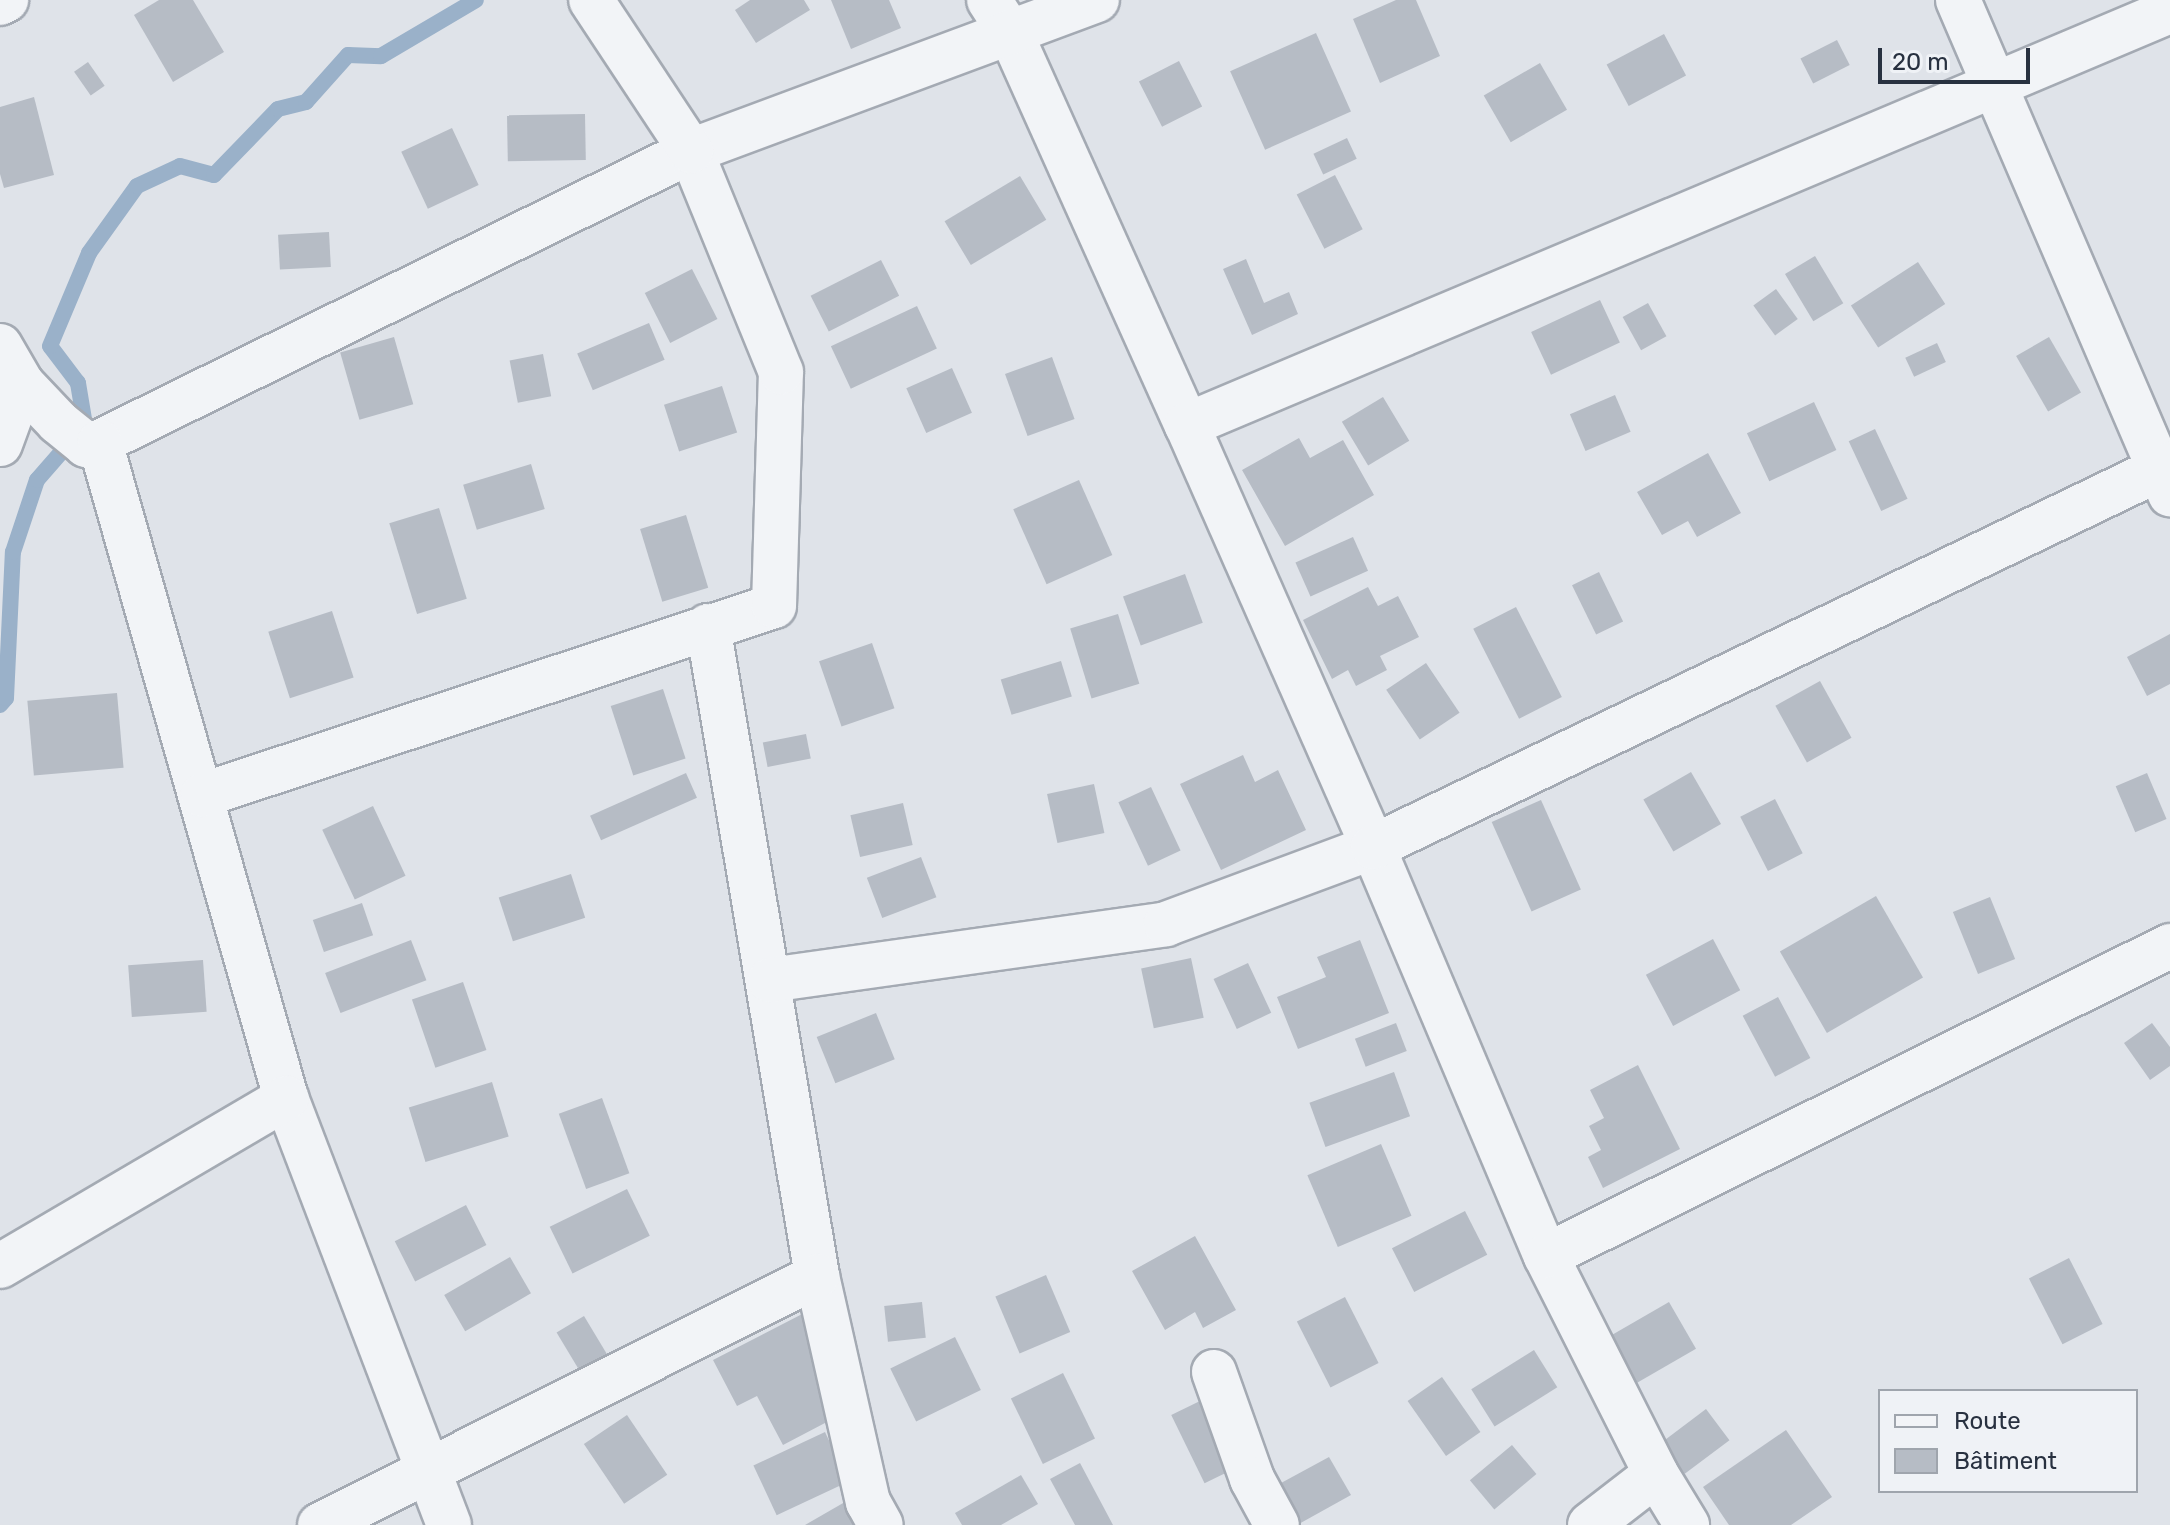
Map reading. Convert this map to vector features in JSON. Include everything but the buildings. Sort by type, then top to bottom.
[{"type":"street","points":[[0,3],[6,0]]},
{"type":"street","points":[[203,795],[774,606],[781,372],[691,151],[591,0]]},
{"type":"street","points":[[81,436],[691,151],[1000,17],[1097,0]]},
{"type":"street","points":[[770,980],[1166,924],[1373,847],[2166,476],[1958,0]]},
{"type":"street","points":[[1187,425],[2170,11]]},
{"type":"street","points":[[1000,17],[1187,425],[1373,847],[1546,1256],[1656,1474],[1687,1525]]},
{"type":"street","points":[[0,346],[22,384],[81,436],[203,795],[286,1098],[449,1525]]},
{"type":"street","points":[[0,444],[22,384]]},
{"type":"street","points":[[708,626],[770,980],[817,1276],[868,1502],[881,1525]]},
{"type":"street","points":[[1546,1256],[2170,946]]},
{"type":"street","points":[[0,1266],[286,1098]]},
{"type":"street","points":[[320,1525],[817,1276]]},
{"type":"street","points":[[1214,1372],[1252,1479],[1277,1525]]},
{"type":"street","points":[[1590,1525],[1656,1474]]},
{"type":"waterway","points":[[0,705],[6,698],[13,552],[37,480],[85,425],[78,383],[50,346],[89,253],[137,186],[180,166],[214,175],[278,109],[306,102],[348,55],[381,56],[476,0]]}]
